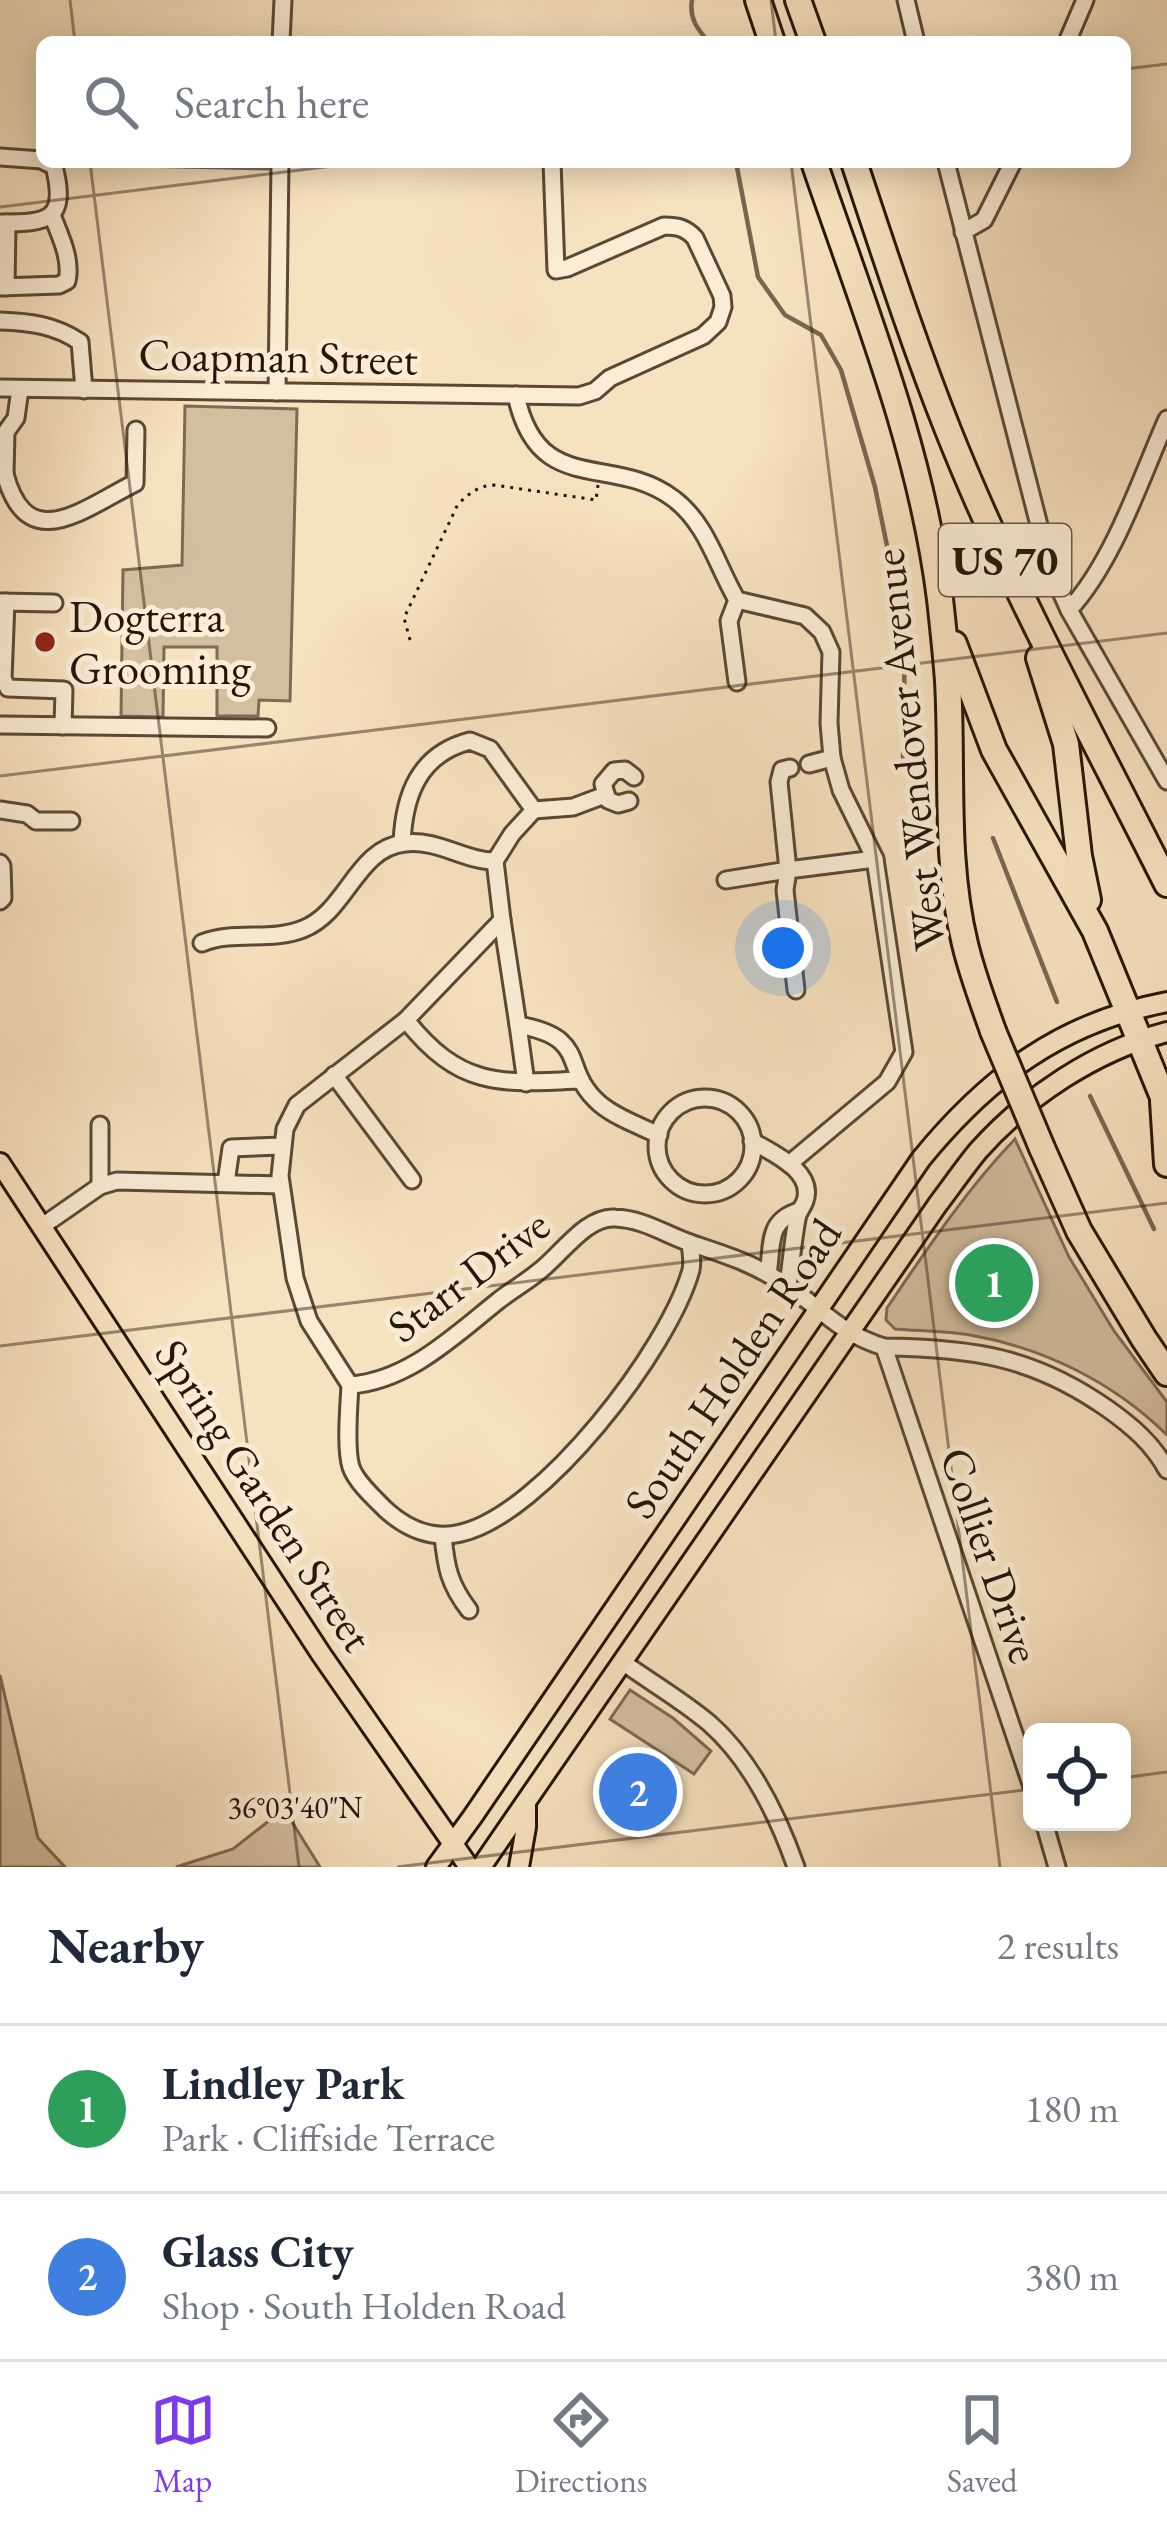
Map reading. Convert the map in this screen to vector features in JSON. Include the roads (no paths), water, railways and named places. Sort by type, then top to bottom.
[{"type":"highway","points":[[758,0],[770,36]]},
{"type":"highway","points":[[799,0],[811,36]]},
{"type":"highway","name":"West Wendover Avenue","points":[[816,168],[910,445],[926,513],[948,681],[952,833],[964,942],[993,1031],[1079,1231],[1167,1373]]},
{"type":"highway","name":"US 70","points":[[856,168],[949,433],[1010,572],[1167,884]]},
{"type":"highway","points":[[1010,572],[1066,744],[1078,856],[1095,931]]},
{"type":"highway","points":[[939,596],[994,750],[1095,931],[1165,1104],[1167,1163]]},
{"type":"main road","name":"South Holden Road","points":[[436,1867],[921,1159],[973,1100],[1028,1056],[1128,1012],[1167,1002]]},
{"type":"main road","name":"South Holden Road","points":[[481,1867],[976,1153],[1035,1099],[1072,1074],[1139,1040],[1167,1032]]},
{"type":"main road","name":"Spring Garden Street","points":[[0,1162],[321,1654],[470,1867]]},
{"type":"main road","points":[[519,1867],[526,1805]]},
{"type":"street","points":[[281,36],[283,0]]},
{"type":"street","points":[[905,0],[914,36]]},
{"type":"street","points":[[1070,36],[1085,0]]},
{"type":"street","points":[[0,158],[36,160]]},
{"type":"street","points":[[52,215],[64,246],[70,273],[67,281],[3,287],[3,223],[42,221],[52,215],[59,201],[54,168]]},
{"type":"street","points":[[277,392],[280,168]]},
{"type":"street","name":"Coapman Street","points":[[0,388],[579,396],[703,336],[718,322],[722,296],[695,238],[677,226],[664,226],[556,270],[552,168]]},
{"type":"street","points":[[947,168],[1050,568],[1167,781]]},
{"type":"street","points":[[963,232],[984,220],[1010,168]]},
{"type":"street","points":[[0,322],[34,323],[63,331],[80,342],[84,390]]},
{"type":"street","points":[[20,389],[16,418],[3,432],[2,474],[21,513],[39,521],[62,520],[135,483],[136,430]]},
{"type":"street","points":[[516,395],[532,438],[547,454],[569,468],[651,485],[683,508],[708,540],[737,600],[805,616],[822,632],[831,652],[832,758],[841,790],[875,860],[904,1052],[887,1082],[789,1164]]},
{"type":"street","points":[[1069,610],[1103,564],[1167,419]]},
{"type":"street","points":[[736,682],[728,621],[737,600]]},
{"type":"street","points":[[54,603],[3,602],[3,679],[8,688],[64,690],[63,726]]},
{"type":"street","points":[[0,725],[267,728]]},
{"type":"street","points":[[402,842],[403,814],[413,785],[459,744],[470,742],[490,749],[534,810]]},
{"type":"street","points":[[808,764],[832,758]]},
{"type":"street","points":[[790,768],[782,770],[779,782],[796,990]]},
{"type":"street","points":[[629,801],[613,802],[603,784],[609,774],[625,770],[634,777]]},
{"type":"street","points":[[526,1083],[495,861],[534,810],[574,806],[605,795]]},
{"type":"street","points":[[0,810],[27,814],[36,821],[71,821]]},
{"type":"street","points":[[202,943],[218,937],[304,929],[330,911],[380,850],[402,842],[425,843],[495,861]]},
{"type":"street","points":[[727,880],[875,860]]},
{"type":"street","points":[[0,862],[0,901]]},
{"type":"street","points":[[226,1184],[230,1148],[281,1146],[297,1105],[406,1020],[502,920]]},
{"type":"street","points":[[406,1020],[439,1056],[460,1070],[489,1080],[580,1080]]},
{"type":"street","points":[[518,1025],[545,1030],[561,1040],[574,1056],[580,1080],[602,1106],[659,1135]]},
{"type":"street","points":[[334,1075],[412,1180]]},
{"type":"street","points":[[712,1097],[742,1115],[752,1141],[750,1165],[734,1186],[700,1196],[669,1178],[660,1162],[659,1135],[666,1118],[679,1105],[712,1097]]},
{"type":"street","points":[[100,1124],[100,1186]]},
{"type":"street","points":[[752,1141],[789,1164],[806,1191],[788,1286]]},
{"type":"street","name":"Starr Drive","points":[[281,1146],[280,1185],[303,1307],[350,1385],[373,1383],[405,1370],[542,1269],[591,1225],[609,1217],[633,1220],[749,1262],[850,1334],[884,1346],[977,1353],[1043,1371],[1120,1418],[1155,1449],[1167,1470]]},
{"type":"street","points":[[41,1227],[100,1186],[117,1181],[280,1185]]},
{"type":"street","points":[[768,1274],[776,1226],[785,1215],[799,1211]]},
{"type":"street","points":[[776,1226],[795,1230]]},
{"type":"street","points":[[350,1385],[351,1469],[370,1493],[422,1533],[443,1535],[480,1527],[572,1456],[607,1416],[673,1316],[693,1265],[690,1243]]},
{"type":"street","name":"Collier Drive","points":[[884,1346],[1023,1760]]},
{"type":"street","points":[[443,1535],[446,1567],[454,1590],[469,1610]]},
{"type":"street","points":[[624,1663],[724,1738],[758,1785],[796,1867]]},
{"type":"street","points":[[1047,1831],[1057,1867]]},
{"type":"waterway","points":[[692,0],[695,23],[705,36]]},
{"type":"waterway","points":[[737,168],[758,277],[785,315],[821,335],[841,370],[875,487],[905,634],[903,766]]},
{"type":"waterway","points":[[993,838],[1057,1002]]},
{"type":"waterway","points":[[1090,1096],[1154,1229]]},
{"type":"place","name":"Dogterra Grooming","points":[[45,642]]},
{"type":"place","name":"Lindley Park","points":[[994,1283]]},
{"type":"place","name":"Glass City","points":[[638,1792]]}]
